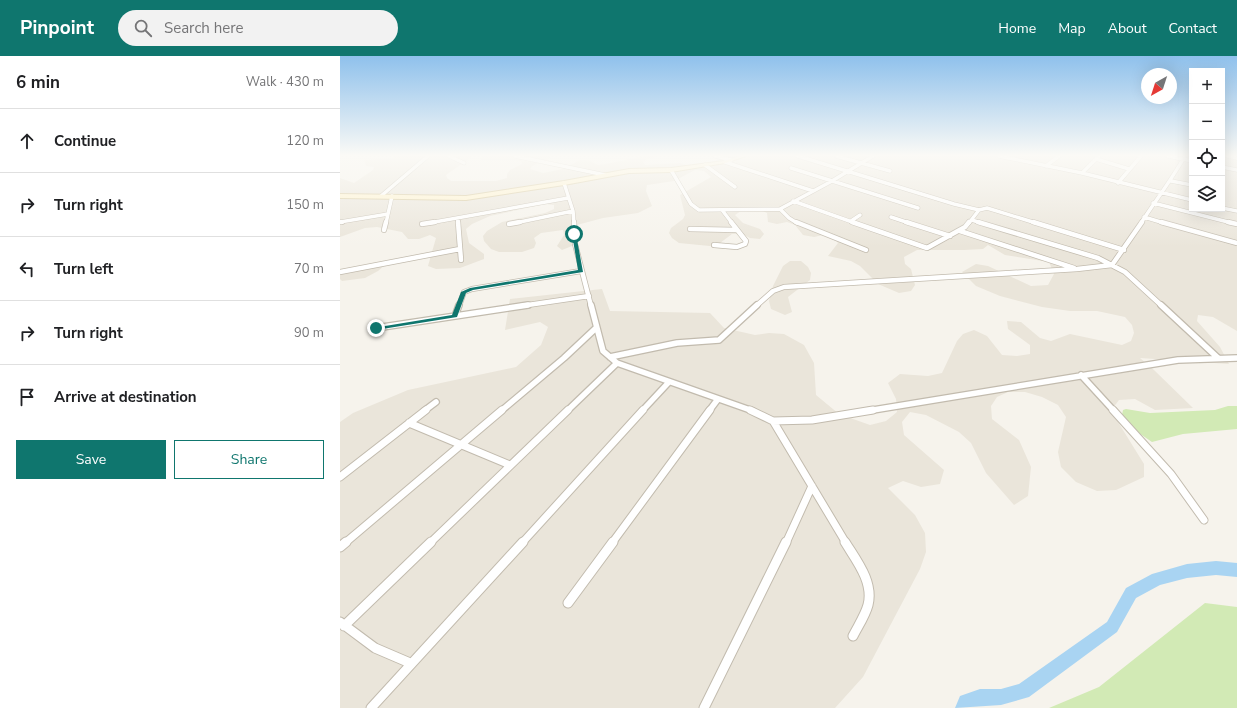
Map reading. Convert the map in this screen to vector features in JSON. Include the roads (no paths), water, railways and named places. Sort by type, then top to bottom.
[{"type":"main road","points":[[340,196],[392,196],[457,199],[541,186]]},
{"type":"street","points":[[381,196],[392,186]]},
{"type":"street","points":[[565,186],[573,211],[575,244],[581,271],[603,351],[617,363],[753,411],[773,421],[812,420],[1178,360],[1237,358]]},
{"type":"street","points":[[681,186],[694,208],[699,210],[722,210],[780,209],[822,186]]},
{"type":"street","points":[[799,186],[813,191]]},
{"type":"street","points":[[849,186],[918,208]]},
{"type":"street","points":[[896,186],[945,202],[979,210],[987,208],[998,211],[1124,250]]},
{"type":"street","points":[[1132,186],[1189,199]]},
{"type":"street","points":[[610,357],[676,343],[719,340],[773,291],[784,287],[1077,269],[1112,265],[1124,250],[1165,186]]},
{"type":"street","points":[[384,230],[392,196]]},
{"type":"street","points":[[422,224],[568,198]]},
{"type":"street","points":[[793,201],[927,248],[960,231],[972,220],[979,210]]},
{"type":"street","points":[[1153,203],[1237,224]]},
{"type":"street","points":[[780,209],[789,218],[798,223],[866,250]]},
{"type":"street","points":[[1225,209],[1237,211]]},
{"type":"street","points":[[714,245],[743,246],[746,241],[722,210]]},
{"type":"street","points":[[509,224],[573,211]]},
{"type":"street","points":[[340,222],[388,214]]},
{"type":"street","points":[[851,221],[860,215]]},
{"type":"street","points":[[891,217],[950,236]]},
{"type":"street","points":[[1144,217],[1237,243]]},
{"type":"street","points":[[458,218],[460,260]]},
{"type":"street","points":[[972,220],[1098,258],[1125,272],[1218,358]]},
{"type":"street","points":[[690,229],[736,230]]},
{"type":"street","points":[[960,231],[1077,269]]},
{"type":"street","points":[[340,272],[460,249]]},
{"type":"street","points":[[455,316],[464,292],[472,289],[581,271]]},
{"type":"street","points":[[376,328],[588,296]]},
{"type":"street","points":[[340,547],[564,358],[596,328]]},
{"type":"street","points":[[410,663],[375,648],[342,624],[617,363]]},
{"type":"street","points":[[1081,375],[1171,474],[1204,520]]},
{"type":"street","points":[[371,708],[410,663],[669,382]]},
{"type":"street","points":[[568,602],[718,399]]},
{"type":"street","points":[[340,477],[436,402]]},
{"type":"street","points":[[773,421],[864,573],[869,586],[871,596],[869,603],[853,636]]},
{"type":"street","points":[[409,423],[510,465]]},
{"type":"street","points":[[704,708],[764,588],[812,486]]},
{"type":"waterway","points":[[963,708],[966,702],[980,697],[1001,697],[1023,691],[1112,627],[1131,593],[1157,579],[1187,571],[1216,568],[1237,570]]}]
